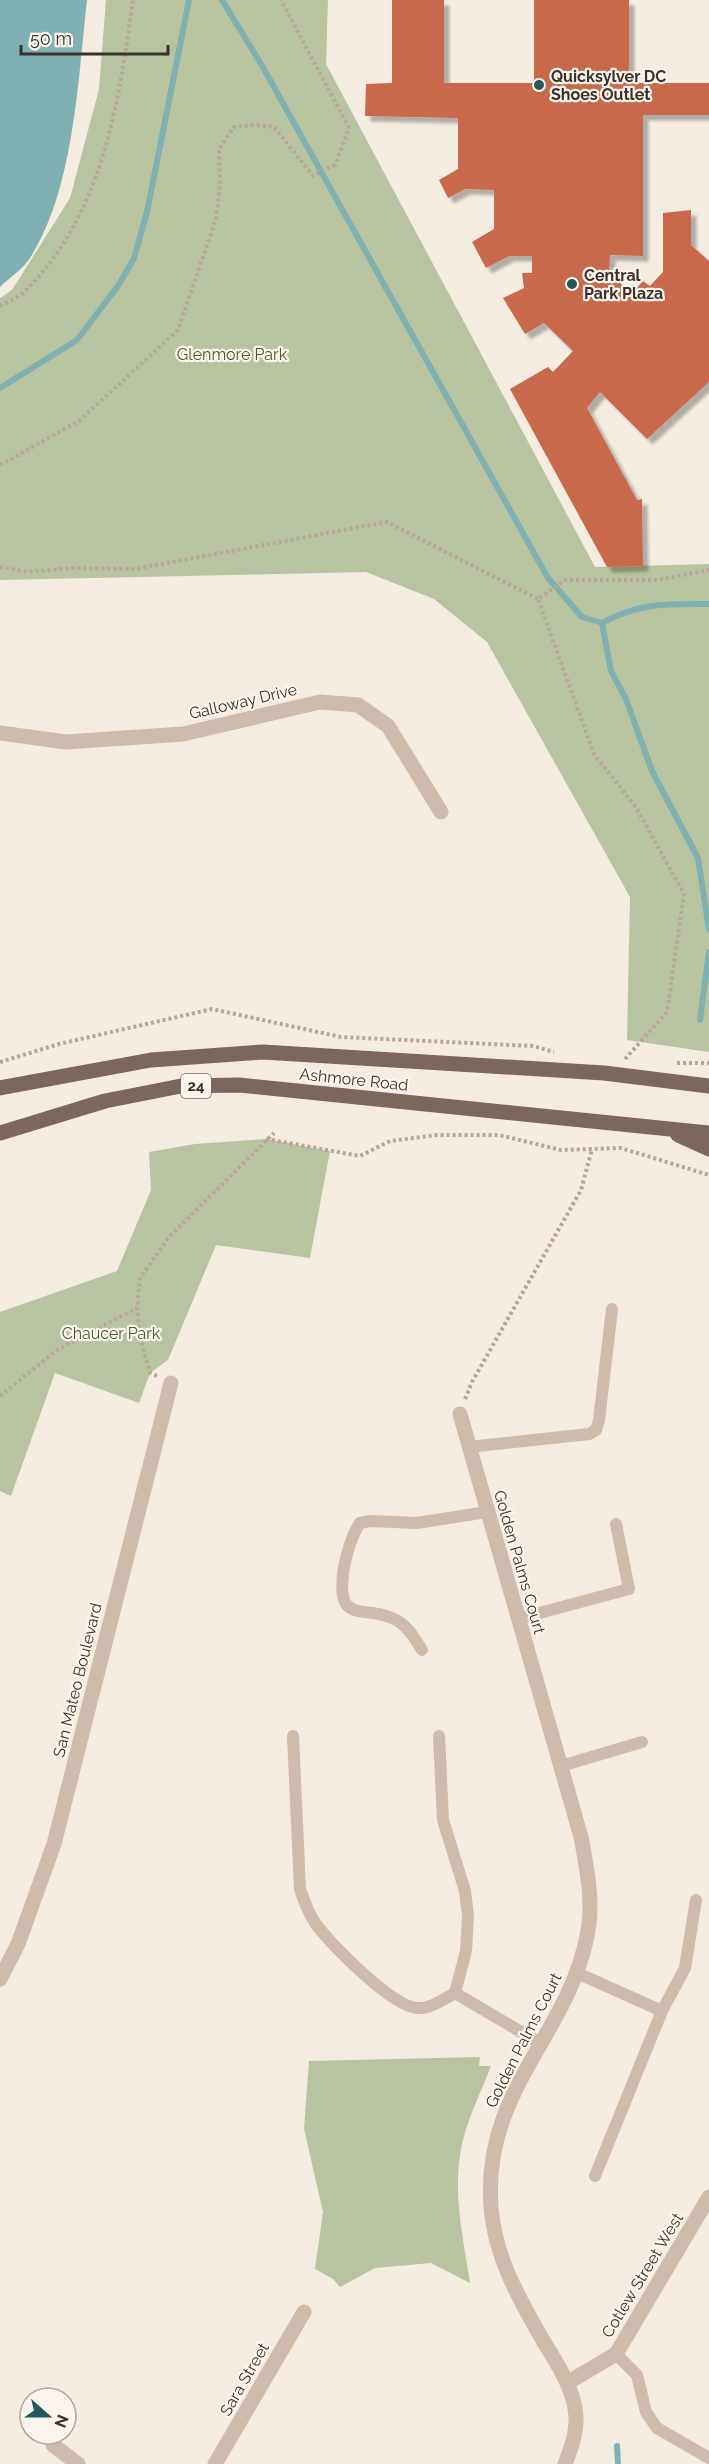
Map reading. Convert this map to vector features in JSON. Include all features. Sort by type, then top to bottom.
[{"type":"main road","name":"Ashmore Road","points":[[0,1088],[151,1060],[263,1052],[604,1073],[709,1086]]},
{"type":"main road","name":"Ashmore Road","points":[[0,1133],[105,1101],[181,1086],[239,1085],[709,1133]]},
{"type":"main road","points":[[667,1130],[709,1149]]},
{"type":"street","name":"Galloway Drive","points":[[0,734],[66,742],[183,734],[320,702],[358,705],[388,726],[441,812]]},
{"type":"street","name":"San Mateo Boulevard","points":[[0,1979],[18,1944],[54,1844],[171,1383]]},
{"type":"street","name":"Golden Palms Court","points":[[460,1414],[581,1837],[589,1885],[588,1935],[577,1973],[504,2113],[492,2166],[491,2206],[498,2248],[507,2275],[567,2383],[576,2414],[575,2430],[565,2464]]},
{"type":"street","name":"Cotlew Street West","points":[[567,2383],[616,2354],[709,2198]]},
{"type":"street","name":"Sara Street","points":[[215,2464],[304,2312]]},
{"type":"street","points":[[54,2446],[78,2464]]},
{"type":"lane","points":[[469,1447],[589,1434],[596,1430],[600,1420],[612,1309]]},
{"type":"lane","points":[[422,1650],[413,1635],[399,1622],[356,1612],[343,1599],[341,1588],[346,1556],[355,1530],[360,1523],[370,1521],[417,1523],[487,1512]]},
{"type":"lane","points":[[517,1619],[629,1589],[616,1524]]},
{"type":"lane","points":[[293,1736],[300,1889],[306,1908],[326,1935],[398,2002],[417,2008],[428,2007],[455,1993],[466,1951],[468,1916],[465,1891],[443,1820],[439,1736]]},
{"type":"lane","points":[[561,1766],[642,1742]]},
{"type":"lane","points":[[595,2176],[662,2012],[686,1968],[696,1900]]},
{"type":"lane","points":[[577,1973],[662,2012]]},
{"type":"lane","points":[[455,1993],[540,2043]]},
{"type":"lane","points":[[616,2354],[637,2375],[645,2412],[657,2428],[709,2458]]},
{"type":"path","points":[[0,306],[26,291],[72,234],[98,171],[118,98],[133,0]]},
{"type":"path","points":[[0,465],[79,421],[178,330],[216,219],[220,184],[219,149],[234,127],[256,125],[274,127],[313,176],[335,165],[349,128],[281,0]]},
{"type":"path","points":[[0,567],[28,572],[71,568],[135,569],[387,522],[538,599],[594,754],[638,809],[684,894],[667,1012],[620,1064]]},
{"type":"path","points":[[538,599],[565,580],[657,580],[709,570]]},
{"type":"path","points":[[171,1383],[150,1373],[142,1345],[136,1308],[140,1278],[169,1237],[274,1133]]},
{"type":"path","points":[[266,1139],[360,1156],[390,1141],[437,1135],[499,1135],[561,1150],[621,1148],[709,1175]]},
{"type":"path","points":[[460,1414],[472,1382],[581,1190],[592,1149]]},
{"type":"path","points":[[0,1396],[57,1350],[136,1308]]},
{"type":"green space","name":"Glenmore Park","points":[[106,0],[328,0],[326,64],[595,567],[709,564],[709,1052],[627,1040],[630,897],[487,642],[434,599],[366,572],[0,580],[0,298],[12,290],[70,198],[99,89]]},
{"type":"green space","name":"Chaucer Park","points":[[266,1139],[330,1151],[310,1258],[216,1245],[168,1360],[150,1373],[139,1403],[55,1373],[11,1496],[0,1491],[0,1312],[117,1271],[151,1190],[149,1152],[195,1144]]},
{"type":"green space","points":[[480,2057],[479,2066],[491,2066],[463,2140],[458,2176],[459,2212],[470,2283],[431,2263],[375,2268],[340,2287],[333,2279],[315,2269],[323,2212],[304,2129],[309,2061]]},
{"type":"water","points":[[0,0],[87,0],[72,134],[56,200],[45,231],[30,258],[0,287]]},
{"type":"building","name":"Central Park Plaza","points":[[392,0],[444,0],[444,83],[534,83],[534,0],[629,0],[629,83],[709,83],[709,115],[643,115],[643,256],[610,255],[609,274],[632,293],[643,281],[650,286],[663,272],[663,213],[691,210],[691,245],[709,261],[709,382],[647,439],[600,392],[587,408],[637,500],[642,499],[643,566],[607,567],[510,389],[548,367],[553,372],[573,351],[544,323],[525,334],[503,298],[524,288],[522,273],[532,273],[532,256],[509,256],[486,268],[472,242],[494,229],[494,190],[465,189],[448,198],[439,180],[458,169],[458,118],[365,116],[366,84],[392,83]]},
{"type":"waterway","points":[[0,388],[77,340],[118,286],[134,258],[147,212],[189,0]]},
{"type":"waterway","points":[[222,0],[261,64],[548,578],[582,617],[602,623],[642,608],[667,604],[709,604]]},
{"type":"waterway","points":[[602,623],[611,671],[626,699],[652,771],[698,858],[709,929]]},
{"type":"waterway","points":[[700,1020],[709,952]]},
{"type":"waterway","points":[[617,2446],[618,2464]]},
{"type":"place","name":"Quicksylver DC Shoes Outlet","points":[[539,85]]},
{"type":"place","name":"Central Park Plaza","points":[[572,284]]}]
